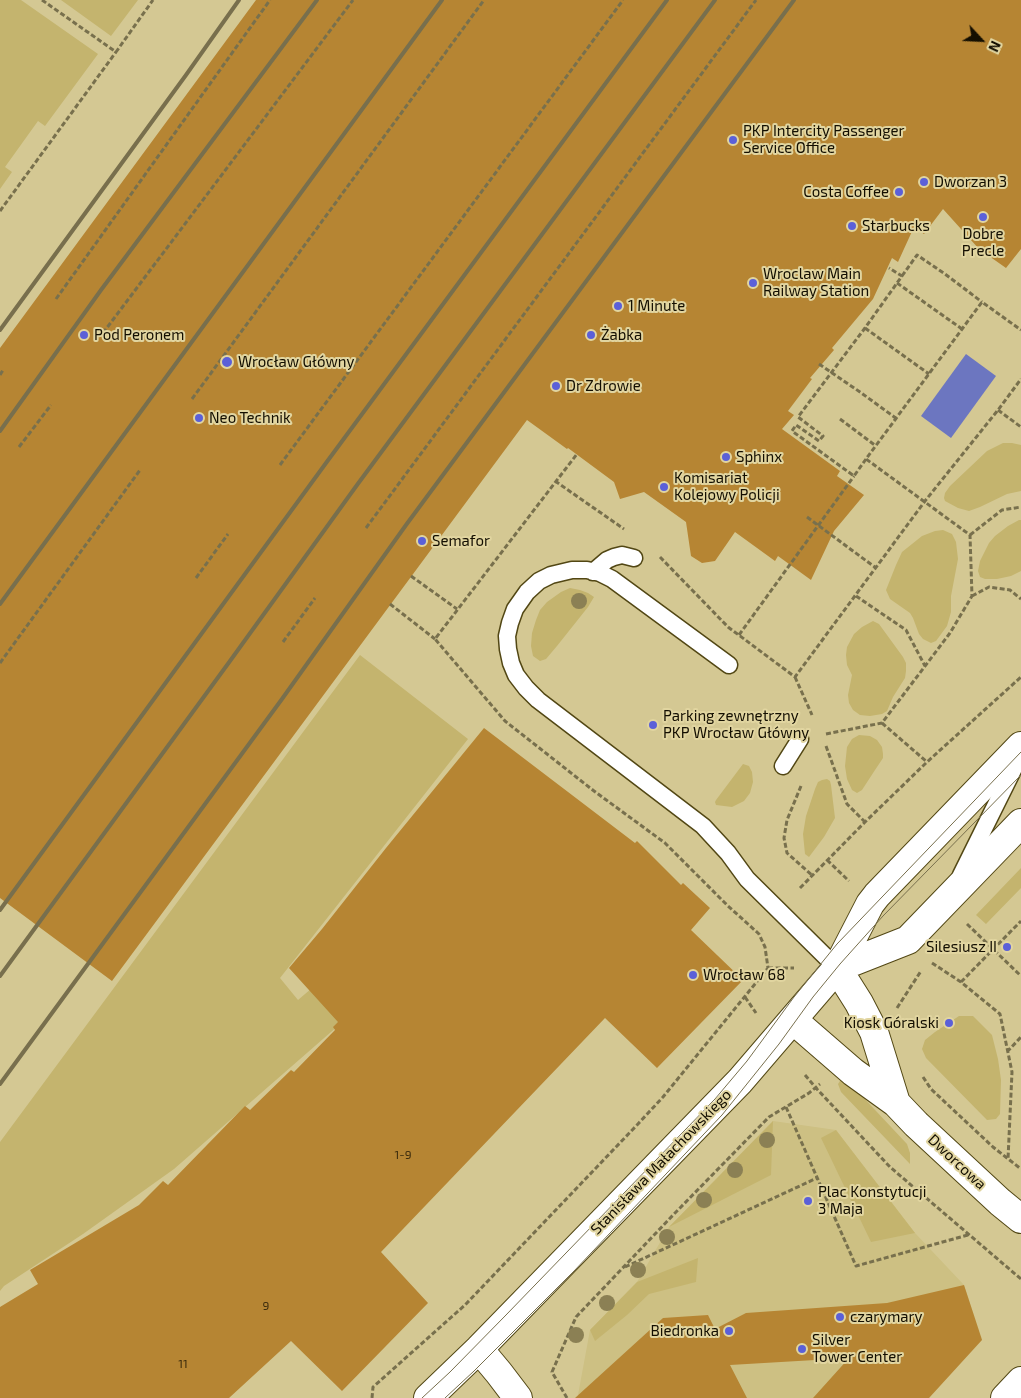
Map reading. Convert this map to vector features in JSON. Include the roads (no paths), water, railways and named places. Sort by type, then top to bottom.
[{"type":"street","name":"Stanisława Małachowskiego","points":[[428,1398],[479,1349],[740,1081],[837,968],[870,904],[887,884],[1021,746]]},
{"type":"street","points":[[837,968],[908,940],[1021,823]]},
{"type":"street","name":"Dworcowa","points":[[837,968],[859,1003],[874,1032],[896,1103]]},
{"type":"street","name":"Dworcowa","points":[[793,1020],[853,1072],[896,1103],[923,1131],[1021,1219]]},
{"type":"street","name":"Stanisława Małachowskiego","points":[[456,1398],[479,1349]]},
{"type":"street","points":[[479,1349],[518,1398]]},
{"type":"street","points":[[1005,1398],[1021,1381]]},
{"type":"lane","points":[[593,572],[607,560],[614,557],[622,555],[634,558]]},
{"type":"lane","points":[[729,665],[612,579],[593,572],[572,570],[560,572],[539,581],[527,592],[515,609],[507,636],[511,663],[516,675],[526,688],[538,700],[703,826],[728,853],[747,879],[837,968]]},
{"type":"lane","points":[[783,766],[800,739]]},
{"type":"lane","points":[[950,897],[1021,754]]},
{"type":"water","points":[[966,354],[996,376],[951,438],[921,416]]},
{"type":"tram line","points":[[422,1398],[506,1315],[715,1099],[747,1061],[794,997],[837,944],[1021,752]]},
{"type":"tram line","points":[[445,1398],[574,1271],[722,1115],[840,964],[883,916],[1021,775]]},
{"type":"railway","points":[[0,330],[239,0]]},
{"type":"railway","points":[[0,431],[101,290],[317,0]]},
{"type":"railway","points":[[0,604],[442,0]]},
{"type":"railway","points":[[0,910],[667,0]]},
{"type":"railway","points":[[0,976],[357,485],[715,0]]},
{"type":"railway","points":[[0,1084],[282,699],[406,525],[794,0]]},
{"type":"place","name":"PKP Intercity Passenger Service Office","points":[[733,140]]},
{"type":"place","name":"Dworzan 3","points":[[924,182]]},
{"type":"place","name":"Costa Coffee","points":[[899,192]]},
{"type":"place","name":"Dobre Precle","points":[[983,217]]},
{"type":"place","name":"Starbucks","points":[[852,226]]},
{"type":"place","name":"Wroclaw Main Railway Station","points":[[753,283]]},
{"type":"place","name":"1 Minute","points":[[618,306]]},
{"type":"place","name":"Pod Peronem","points":[[84,335]]},
{"type":"place","name":"Żabka","points":[[591,335]]},
{"type":"place","name":"Wrocław Główny","points":[[227,362]]},
{"type":"place","name":"Dr Zdrowie","points":[[556,386]]},
{"type":"place","name":"Neo Technik","points":[[199,418]]},
{"type":"place","name":"Sphinx","points":[[726,457]]},
{"type":"place","name":"Komisariat Kolejowy Policji","points":[[664,487]]},
{"type":"place","name":"Semafor","points":[[422,541]]},
{"type":"place","name":"Parking zewnętrzny PKP Wrocław Główny","points":[[653,725]]},
{"type":"place","name":"Silesiusz II","points":[[1007,947]]},
{"type":"place","name":"Wrocław 68","points":[[693,975]]},
{"type":"place","name":"Kiosk Góralski","points":[[949,1023]]},
{"type":"place","name":"Plac Konstytucji 3 Maja","points":[[808,1201]]},
{"type":"place","name":"czarymary","points":[[840,1317]]},
{"type":"place","name":"Biedronka","points":[[729,1331]]},
{"type":"place","name":"Silver Tower Center","points":[[802,1349]]}]
